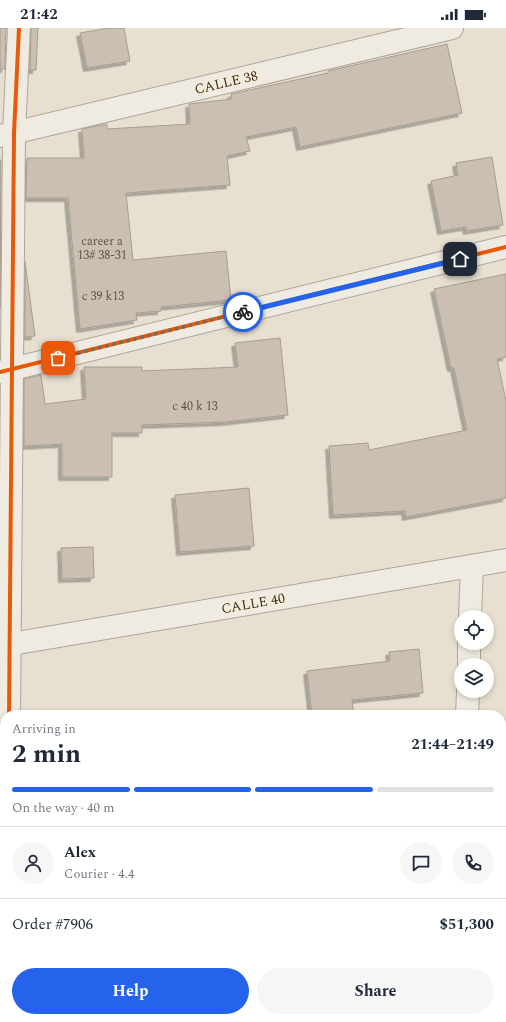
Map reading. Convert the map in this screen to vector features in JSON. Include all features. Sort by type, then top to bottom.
[{"type":"street","points":[[10,710],[5,646],[7,135],[19,28]]},
{"type":"street","name":"CALLE 38","points":[[7,135],[452,28]]},
{"type":"street","points":[[6,371],[506,247]]},
{"type":"street","name":"CALLE 40","points":[[5,646],[506,560]]},
{"type":"street","points":[[470,610],[472,566]]},
{"type":"street","points":[[467,710],[468,698]]},
{"type":"building","points":[[0,28],[6,28],[5,69],[0,69]]},
{"type":"building","points":[[31,28],[38,28],[36,70],[30,70]]},
{"type":"building","points":[[109,28],[124,28],[130,61],[87,68],[80,33]]},
{"type":"building","points":[[447,44],[462,113],[300,147],[296,127],[246,137],[250,151],[227,156],[230,185],[126,193],[133,260],[226,251],[231,300],[161,307],[161,311],[136,313],[137,320],[80,329],[68,198],[26,198],[27,158],[84,158],[82,129],[107,124],[107,129],[190,124],[189,104],[232,99],[231,94],[328,73],[328,71]]},
{"type":"building","points":[[492,157],[503,225],[467,231],[466,227],[441,231],[431,181],[458,175],[456,163]]},
{"type":"building","points":[[0,160],[1,160],[0,308]]},
{"type":"building","points":[[25,262],[35,336],[25,337]]},
{"type":"building","points":[[506,274],[506,357],[497,359],[506,401],[506,498],[406,517],[405,511],[333,515],[329,446],[368,443],[369,450],[467,430],[454,368],[451,368],[434,289]]},
{"type":"building","points":[[280,338],[288,415],[225,422],[142,425],[142,433],[112,433],[112,477],[62,477],[62,444],[24,446],[24,379],[41,375],[45,404],[86,399],[84,367],[142,367],[142,371],[238,367],[235,343]]},
{"type":"building","points":[[249,488],[254,546],[180,552],[175,495]]},
{"type":"building","points":[[93,547],[94,578],[62,579],[61,548]]},
{"type":"building","points":[[419,649],[423,693],[352,700],[353,710],[311,710],[307,671],[390,661],[389,652]]},
{"type":"cycle path","points":[[9,710],[14,133],[19,28]]},
{"type":"cycle path","points":[[0,372],[506,247]]},
{"type":"way so far","points":[[58,358],[243,312]]},
{"type":"route","points":[[243,312],[460,259]]}]
